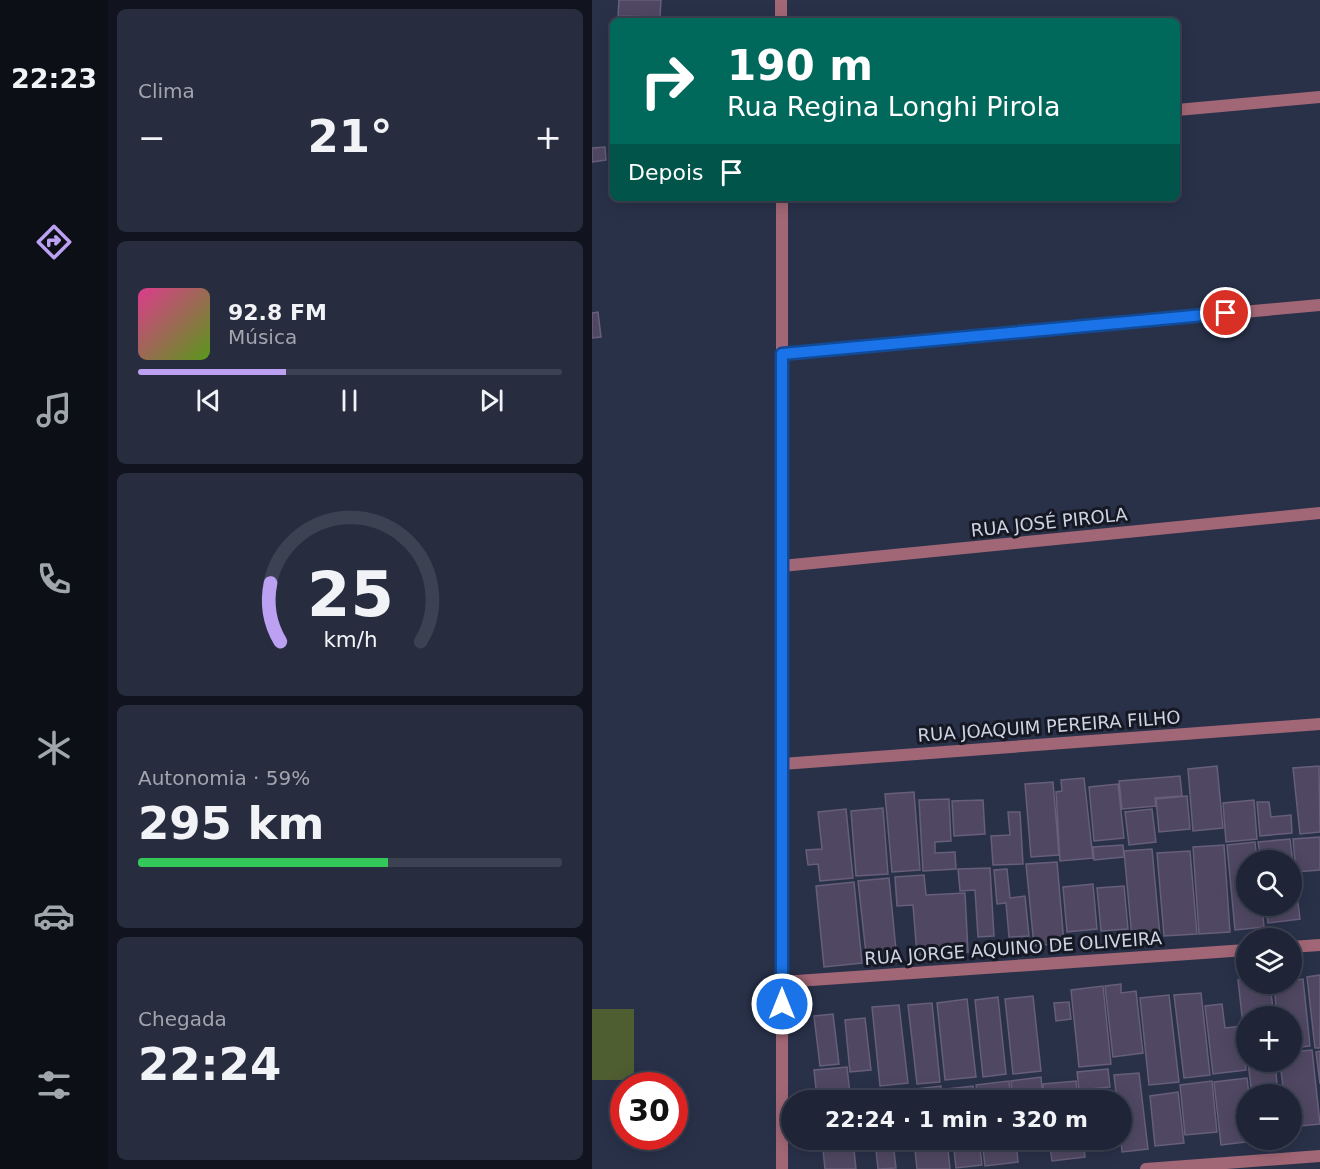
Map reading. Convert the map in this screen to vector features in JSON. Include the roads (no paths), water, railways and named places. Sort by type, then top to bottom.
[{"type":"street","points":[[781,0],[781,18]]},
{"type":"street","points":[[1180,110],[1320,97]]},
{"type":"street","points":[[781,201],[782,1169]]},
{"type":"street","points":[[782,354],[1320,304]]},
{"type":"street","name":"RUA JOSÉ PIROLA","points":[[782,566],[1320,513]]},
{"type":"street","name":"RUA JOAQUIM PEREIRA FILHO","points":[[782,764],[1320,724]]},
{"type":"street","points":[[1302,946],[1320,945]]},
{"type":"street","name":"RUA JORGE AQUINO DE OLIVEIRA","points":[[782,982],[1236,951]]},
{"type":"street","points":[[1147,1169],[1320,1156]]}]
